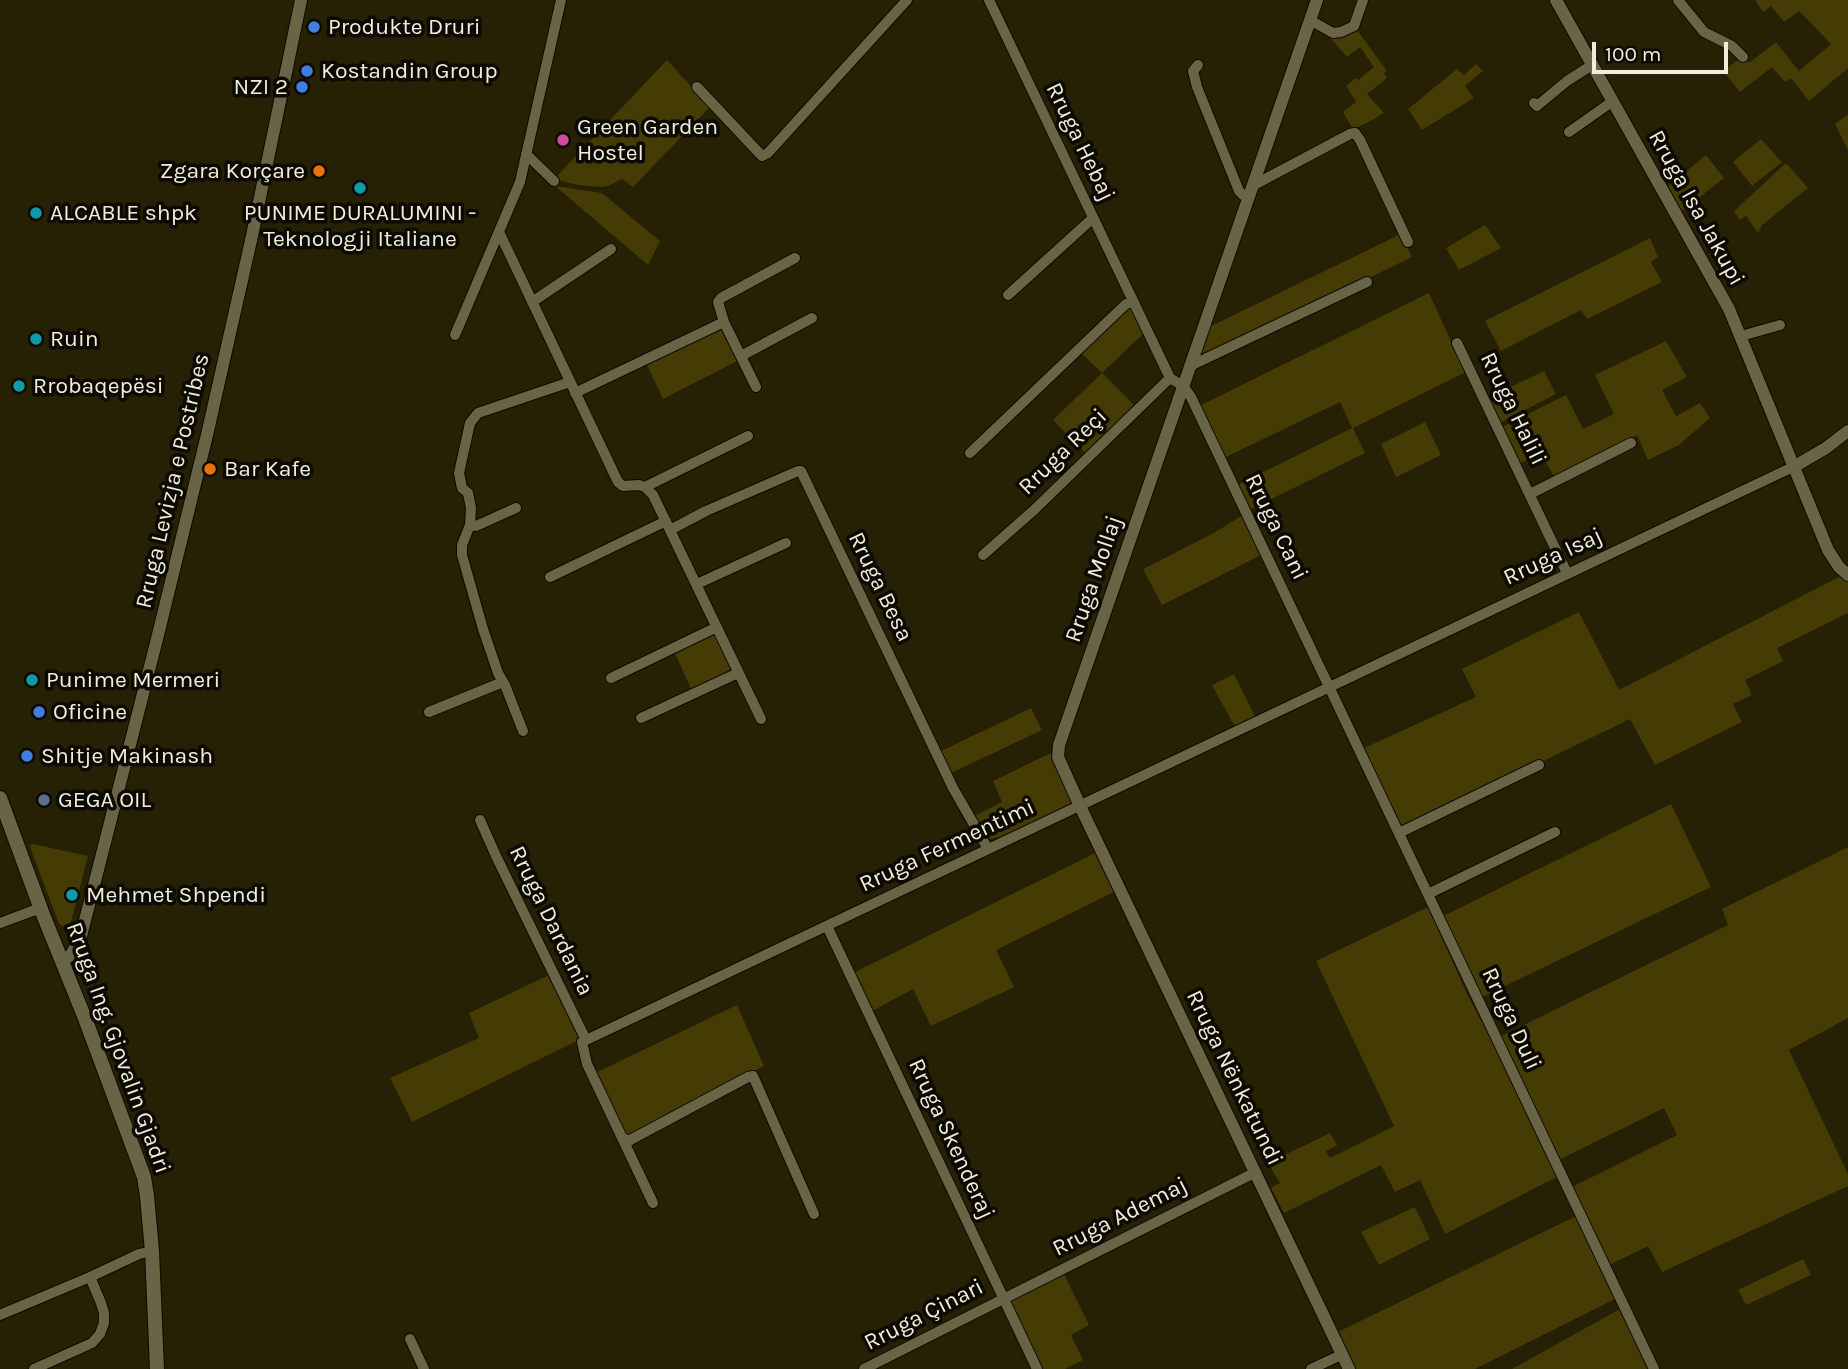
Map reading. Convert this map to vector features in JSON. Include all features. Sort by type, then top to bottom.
[{"type":"main road","name":"Rruga Ing. Gjovalin Gjadri","points":[[1,805],[144,1177],[152,1251],[157,1369]]},
{"type":"street","name":"Rruga Levizja e Postribes","points":[[62,961],[71,955],[81,936],[157,639],[207,436],[301,0]]},
{"type":"street","points":[[455,335],[520,182],[561,0]]},
{"type":"street","points":[[697,87],[762,156],[768,153],[907,0]]},
{"type":"street","name":"Rruga Hebaj","points":[[989,0],[1170,377],[1183,386]]},
{"type":"street","name":"Rruga Mollaj","points":[[1080,806],[1058,757],[1059,746],[1317,0]]},
{"type":"street","points":[[1310,20],[1333,33],[1341,32],[1354,26],[1363,0]]},
{"type":"street","name":"Rruga Isa Jakupi","points":[[1556,0],[1709,272],[1741,336],[1828,550],[1848,575]]},
{"type":"street","points":[[1678,0],[1704,32],[1732,46],[1743,57]]},
{"type":"street","points":[[1198,65],[1193,71],[1196,84],[1233,179],[1243,195],[1355,133],[1408,242]]},
{"type":"street","points":[[1534,103],[1537,106],[1567,81],[1592,65]]},
{"type":"street","points":[[1569,132],[1613,101]]},
{"type":"street","points":[[526,154],[554,181]]},
{"type":"street","points":[[1008,295],[1093,218]]},
{"type":"street","points":[[499,232],[618,482],[623,486],[645,486],[748,436]]},
{"type":"street","points":[[533,302],[611,249]]},
{"type":"street","points":[[756,387],[724,322],[718,303],[721,298],[795,258]]},
{"type":"street","points":[[1190,366],[1367,282]]},
{"type":"street","points":[[970,453],[1126,304],[1134,302]]},
{"type":"street","points":[[741,356],[812,318]]},
{"type":"street","points":[[575,393],[724,322]]},
{"type":"street","points":[[1741,336],[1780,325]]},
{"type":"street","name":"Rruga Halili","points":[[1458,343],[1567,573]]},
{"type":"street","name":"Rruga Reçi","points":[[983,555],[1034,510],[1170,377]]},
{"type":"street","points":[[523,731],[498,673],[462,555],[462,545],[470,525],[471,508],[470,498],[462,488],[459,473],[470,424],[478,413],[570,382]]},
{"type":"street","name":"Rruga Cani","points":[[1183,386],[1191,397],[1329,687]]},
{"type":"street","points":[[1795,466],[1848,431]]},
{"type":"street","name":"Rruga Halili","points":[[1530,494],[1631,443]]},
{"type":"street","name":"Rruga Isaj","points":[[1329,687],[1795,466]]},
{"type":"street","name":"Rruga Besa","points":[[668,526],[802,471],[953,788],[988,849]]},
{"type":"street","points":[[645,486],[653,495],[761,719]]},
{"type":"street","points":[[470,525],[476,526],[516,508]]},
{"type":"street","points":[[551,577],[668,526]]},
{"type":"street","points":[[697,584],[786,543]]},
{"type":"street","points":[[611,678],[717,628]]},
{"type":"street","points":[[641,718],[738,673]]},
{"type":"street","points":[[429,712],[503,682]]},
{"type":"street","name":"Rruga Fermentimi","points":[[584,1041],[1329,687]]},
{"type":"street","name":"Rruga Duli","points":[[1329,687],[1654,1369]]},
{"type":"street","points":[[1399,833],[1539,765]]},
{"type":"street","name":"Rruga Nënkatundi","points":[[1080,806],[1349,1369]]},
{"type":"street","name":"Rruga Dardania","points":[[480,820],[584,1041],[587,1063],[653,1203]]},
{"type":"street","points":[[1428,894],[1555,832]]},
{"type":"street","name":"Rruga Ing. Gjovalin Gjadri","points":[[0,923],[35,910],[42,912]]},
{"type":"street","name":"Rruga Skenderaj","points":[[827,926],[1037,1369]]},
{"type":"street","points":[[623,1138],[632,1139],[753,1076],[814,1214]]},
{"type":"street","name":"Rruga Ademaj","points":[[1003,1299],[1255,1172]]},
{"type":"street","points":[[0,1315],[90,1278],[139,1254],[152,1251]]},
{"type":"street","points":[[34,1369],[92,1343],[97,1338],[104,1323],[104,1313],[90,1278]]},
{"type":"street","name":"Rruga Çinari","points":[[864,1369],[1003,1299]]},
{"type":"street","points":[[410,1339],[424,1369]]},
{"type":"street","points":[[1311,1369],[1343,1354]]},
{"type":"shaded area","points":[[1755,0],[1848,0],[1848,68],[1809,101],[1791,78],[1785,82],[1772,67],[1740,92],[1723,71],[1739,59],[1750,62],[1776,42],[1799,71],[1831,44],[1799,11],[1784,22],[1771,6],[1763,12]]},
{"type":"shaded area","points":[[1357,30],[1387,71],[1384,73],[1387,78],[1367,94],[1384,113],[1353,129],[1343,112],[1356,102],[1346,86],[1374,67],[1360,47],[1347,57],[1330,38]]},
{"type":"shaded area","points":[[667,60],[710,107],[633,187],[622,179],[601,187],[578,185],[556,177]]},
{"type":"shaded area","points":[[1476,64],[1483,71],[1465,86],[1474,98],[1422,130],[1408,109],[1457,69],[1464,75]]},
{"type":"shaded area","points":[[1848,114],[1848,150],[1835,124]]},
{"type":"shaded area","points":[[1761,139],[1782,162],[1752,186],[1733,162]]},
{"type":"shaded area","points":[[1706,155],[1724,178],[1682,211],[1667,187]]},
{"type":"shaded area","points":[[1786,163],[1808,188],[1762,225],[1758,233],[1746,216],[1740,220],[1734,211]]},
{"type":"shaded area","points":[[555,186],[602,193],[660,241],[648,265]]},
{"type":"shaded area","points":[[1485,225],[1501,248],[1459,270],[1446,248]]},
{"type":"shaded area","points":[[1401,234],[1412,257],[1204,358],[1200,357],[1199,352],[1209,327]]},
{"type":"shaded area","points":[[1650,238],[1658,257],[1651,262],[1662,282],[1587,319],[1581,310],[1501,351],[1485,321]]},
{"type":"shaded area","points":[[1429,293],[1468,371],[1353,428],[1365,453],[1249,510],[1237,485],[1352,428],[1340,402],[1224,458],[1199,406]]},
{"type":"shaded area","points":[[1130,307],[1134,308],[1146,331],[1102,373],[1080,352]]},
{"type":"shaded area","points":[[716,328],[723,329],[739,360],[663,399],[646,363]]},
{"type":"shaded area","points":[[1666,341],[1687,377],[1662,390],[1676,416],[1700,403],[1710,418],[1679,445],[1648,460],[1637,435],[1555,478],[1543,452],[1519,464],[1502,427],[1566,395],[1583,429],[1614,414],[1595,375]]},
{"type":"shaded area","points":[[1544,371],[1556,394],[1500,423],[1488,401],[1500,392]]},
{"type":"shaded area","points":[[1102,373],[1136,407],[1087,455],[1053,420]]},
{"type":"shaded area","points":[[1425,422],[1441,455],[1396,477],[1381,444]]},
{"type":"shaded area","points":[[1243,515],[1261,555],[1162,605],[1143,569]]},
{"type":"shaded area","points":[[1841,576],[1848,582],[1848,613],[1777,648],[1783,661],[1745,680],[1752,695],[1733,704],[1742,722],[1655,765],[1630,719],[1400,828],[1362,749],[1476,697],[1462,669],[1579,612],[1619,690]]},
{"type":"shaded area","points":[[715,632],[730,668],[728,674],[692,691],[674,651]]},
{"type":"shaded area","points":[[1234,674],[1256,718],[1235,727],[1212,685]]},
{"type":"shaded area","points":[[1031,708],[1042,730],[949,774],[939,752]]},
{"type":"shaded area","points":[[1051,753],[1070,794],[1071,803],[1002,837],[989,839],[982,836],[974,816],[1002,802],[993,781]]},
{"type":"shaded area","points":[[1671,804],[1711,887],[1481,996],[1443,916]]},
{"type":"shaded area","points":[[33,844],[88,856],[68,926],[59,924],[30,847]]},
{"type":"shaded area","points":[[1848,847],[1848,1018],[1789,1050],[1848,1174],[1848,1186],[1662,1272],[1648,1246],[1609,1265],[1572,1187],[1677,1135],[1664,1108],[1559,1160],[1499,1037],[1728,925],[1722,909]]},
{"type":"shaded area","points":[[1095,853],[1114,892],[996,950],[1014,987],[931,1026],[913,989],[872,1011],[853,973]]},
{"type":"shaded area","points":[[1428,907],[1467,994],[1502,1060],[1557,1177],[1445,1234],[1420,1180],[1395,1192],[1381,1165],[1284,1213],[1271,1188],[1280,1183],[1268,1163],[1330,1133],[1337,1145],[1326,1151],[1330,1158],[1394,1126],[1316,961]]},
{"type":"shaded area","points":[[549,975],[581,1039],[412,1122],[390,1078],[479,1038],[469,1013]]},
{"type":"shaded area","points":[[737,1005],[764,1066],[634,1135],[627,1136],[595,1073]]},
{"type":"shaded area","points":[[1415,1207],[1430,1239],[1379,1265],[1361,1232]]},
{"type":"shaded area","points":[[1576,1216],[1615,1299],[1475,1369],[1355,1369],[1338,1332]]},
{"type":"shaded area","points":[[1803,1259],[1811,1275],[1746,1305],[1738,1290]]},
{"type":"shaded area","points":[[1063,1272],[1089,1325],[1071,1335],[1083,1360],[1065,1369],[1042,1369],[1009,1298]]},
{"type":"shaded area","points":[[1620,1309],[1650,1369],[1512,1369]]},
{"type":"place","name":"Produkte Druri","points":[[314,27]]},
{"type":"place","name":"Kostandin Group","points":[[307,71]]},
{"type":"place","name":"NZI 2","points":[[302,87]]},
{"type":"place","name":"Green Garden Hostel","points":[[563,140]]},
{"type":"place","name":"Zgara Korçare","points":[[319,171]]},
{"type":"place","name":"PUNIME DURALUMINI - Teknologji Italiane","points":[[360,188]]},
{"type":"place","name":"ALCABLE shpk","points":[[36,213]]},
{"type":"place","name":"Ruin","points":[[36,339]]},
{"type":"place","name":"Rrobaqepësi","points":[[19,386]]},
{"type":"place","name":"Bar Kafe","points":[[210,469]]},
{"type":"place","name":"Punime Mermeri","points":[[32,680]]},
{"type":"place","name":"Oficine","points":[[39,712]]},
{"type":"place","name":"Shitje Makinash","points":[[27,756]]},
{"type":"place","name":"GEGA OIL","points":[[44,800]]},
{"type":"place","name":"Mehmet Shpendi","points":[[72,895]]}]
